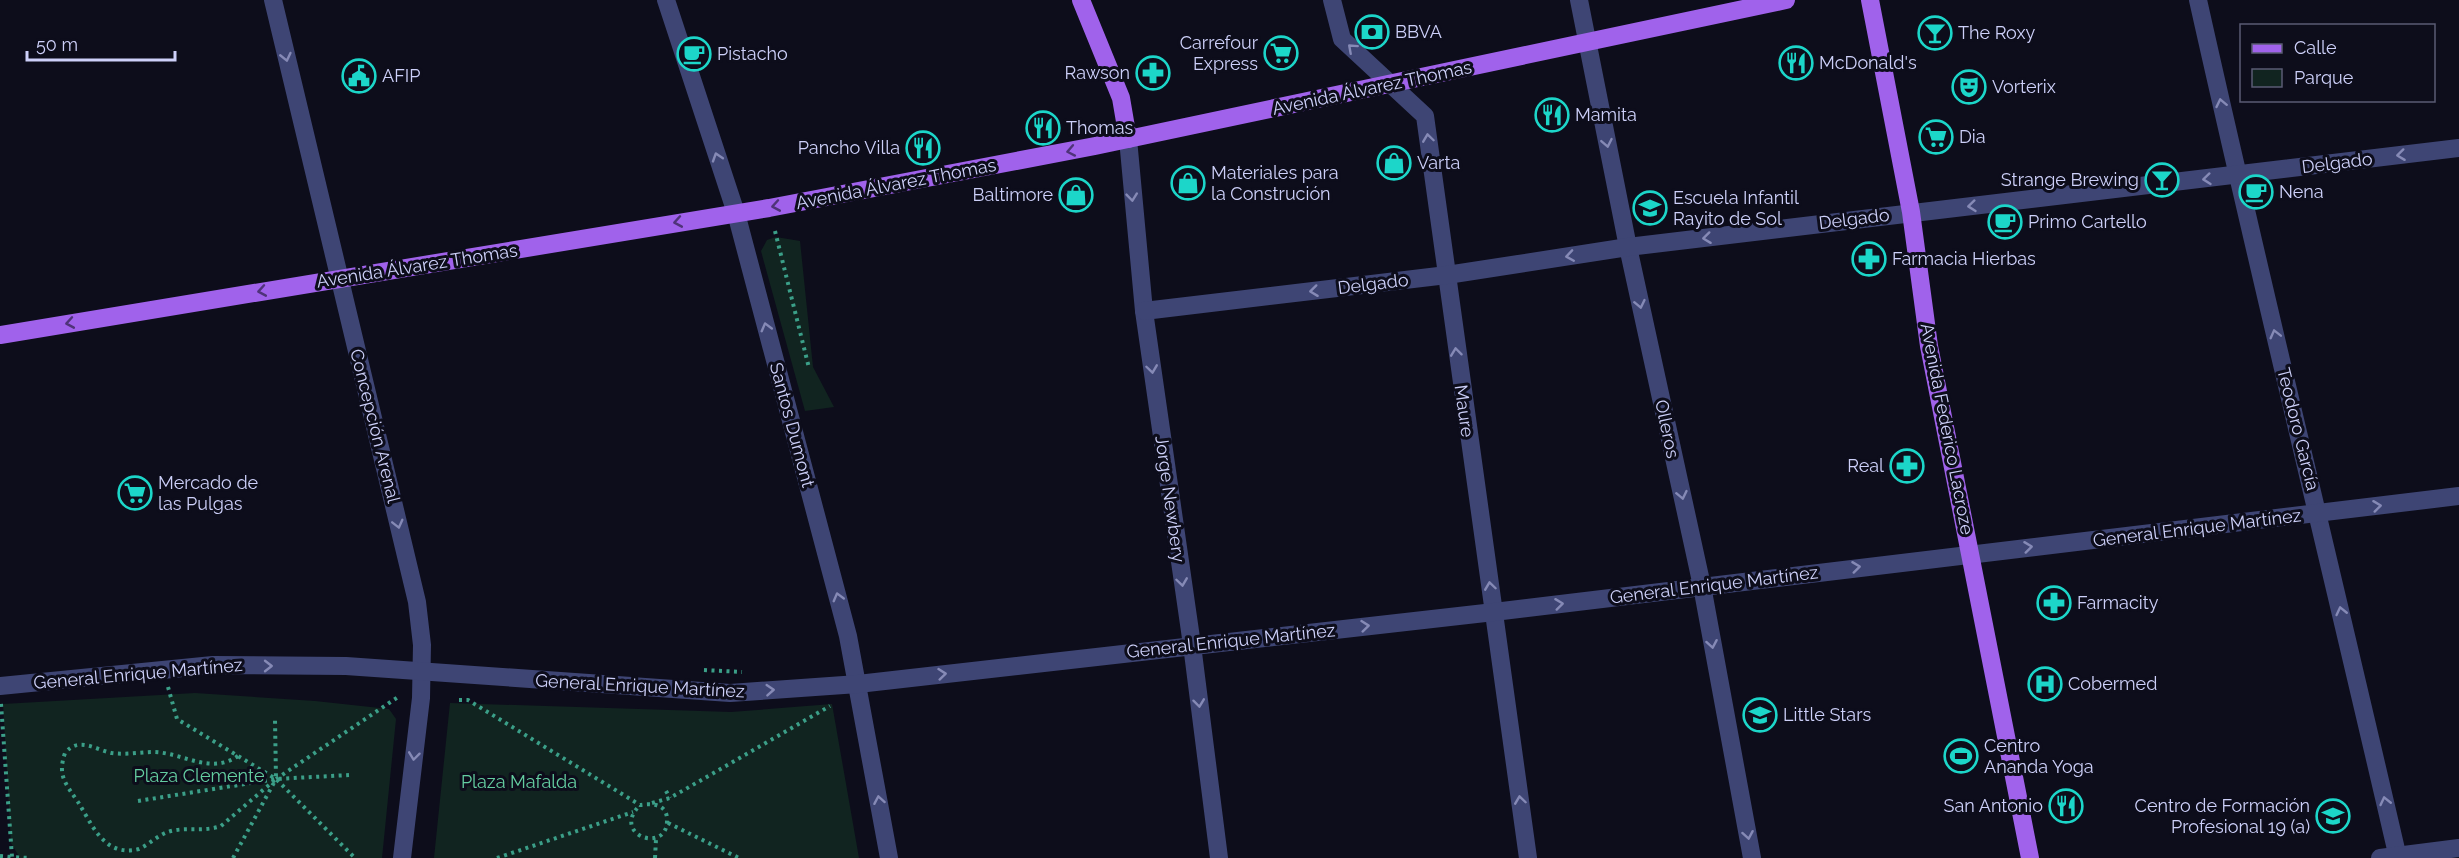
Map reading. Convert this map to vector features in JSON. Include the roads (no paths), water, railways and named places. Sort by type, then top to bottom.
[{"type":"main road","points":[[1081,0],[1121,98],[1128,139]]},
{"type":"main road","name":"Avenida Álvarez Thomas","points":[[0,335],[736,213],[1128,139],[1587,44],[1786,0]]},
{"type":"main road","name":"Avenida Federico Lacroze","points":[[1870,0],[1911,212],[1929,346],[2030,858]]},
{"type":"street","name":"Concepción Arenal","points":[[273,0],[417,602],[422,645],[421,698],[402,858]]},
{"type":"street","name":"Santos Dumont","points":[[666,0],[736,213],[848,636],[889,858]]},
{"type":"street","name":"Maure","points":[[1332,0],[1342,39],[1425,116],[1528,858]]},
{"type":"street","name":"Olleros","points":[[1579,0],[1628,247],[1702,586],[1752,858]]},
{"type":"street","name":"Teodoro García","points":[[2198,0],[2237,176],[2319,513],[2392,857]]},
{"type":"street","name":"Jorge Newbery","points":[[1128,139],[1144,311],[1192,645],[1219,858]]},
{"type":"street","name":"Delgado","points":[[1144,311],[1447,275],[1628,247],[2459,148]]},
{"type":"street","name":"General Enrique Martínez","points":[[1,692],[224,665],[346,666],[730,693],[858,684],[1494,612],[2459,496]]},
{"type":"street","points":[[2392,857],[2459,848]]},
{"type":"place","name":"BBVA","points":[[1372,32]]},
{"type":"place","name":"The Roxy","points":[[1935,33]]},
{"type":"place","name":"Carrefour Express","points":[[1281,53]]},
{"type":"place","name":"Pistacho","points":[[694,54]]},
{"type":"place","name":"McDonald's","points":[[1796,63]]},
{"type":"place","name":"Rawson","points":[[1153,73]]},
{"type":"place","name":"AFIP","points":[[359,76]]},
{"type":"place","name":"Vorterix","points":[[1969,87]]},
{"type":"place","name":"Mamita","points":[[1552,115]]},
{"type":"place","name":"Thomas","points":[[1043,128]]},
{"type":"place","name":"Dia","points":[[1936,137]]},
{"type":"place","name":"Pancho Villa","points":[[923,148]]},
{"type":"place","name":"Varta","points":[[1394,163]]},
{"type":"place","name":"Strange Brewing","points":[[2162,180]]},
{"type":"place","name":"Materiales para la Construción","points":[[1188,183]]},
{"type":"place","name":"Nena","points":[[2256,192]]},
{"type":"place","name":"Baltimore","points":[[1076,195]]},
{"type":"place","name":"Escuela Infantil Rayito de Sol","points":[[1650,208]]},
{"type":"place","name":"Primo Cartello","points":[[2005,222]]},
{"type":"place","name":"Farmacia Hierbas","points":[[1869,259]]},
{"type":"place","name":"Real","points":[[1907,466]]},
{"type":"place","name":"Mercado de las Pulgas","points":[[135,493]]},
{"type":"place","name":"Farmacity","points":[[2054,603]]},
{"type":"place","name":"Cobermed","points":[[2045,684]]},
{"type":"place","name":"Little Stars","points":[[1760,715]]},
{"type":"place","name":"Centro Ananda Yoga","points":[[1961,756]]},
{"type":"place","name":"San Antonio","points":[[2066,806]]},
{"type":"place","name":"Centro de Formación Profesional 19 (a)","points":[[2333,816]]},
{"type":"park label","name":"Plaza Clemente","points":[[199,776]]},
{"type":"park label","name":"Plaza Mafalda","points":[[519,782]]}]
